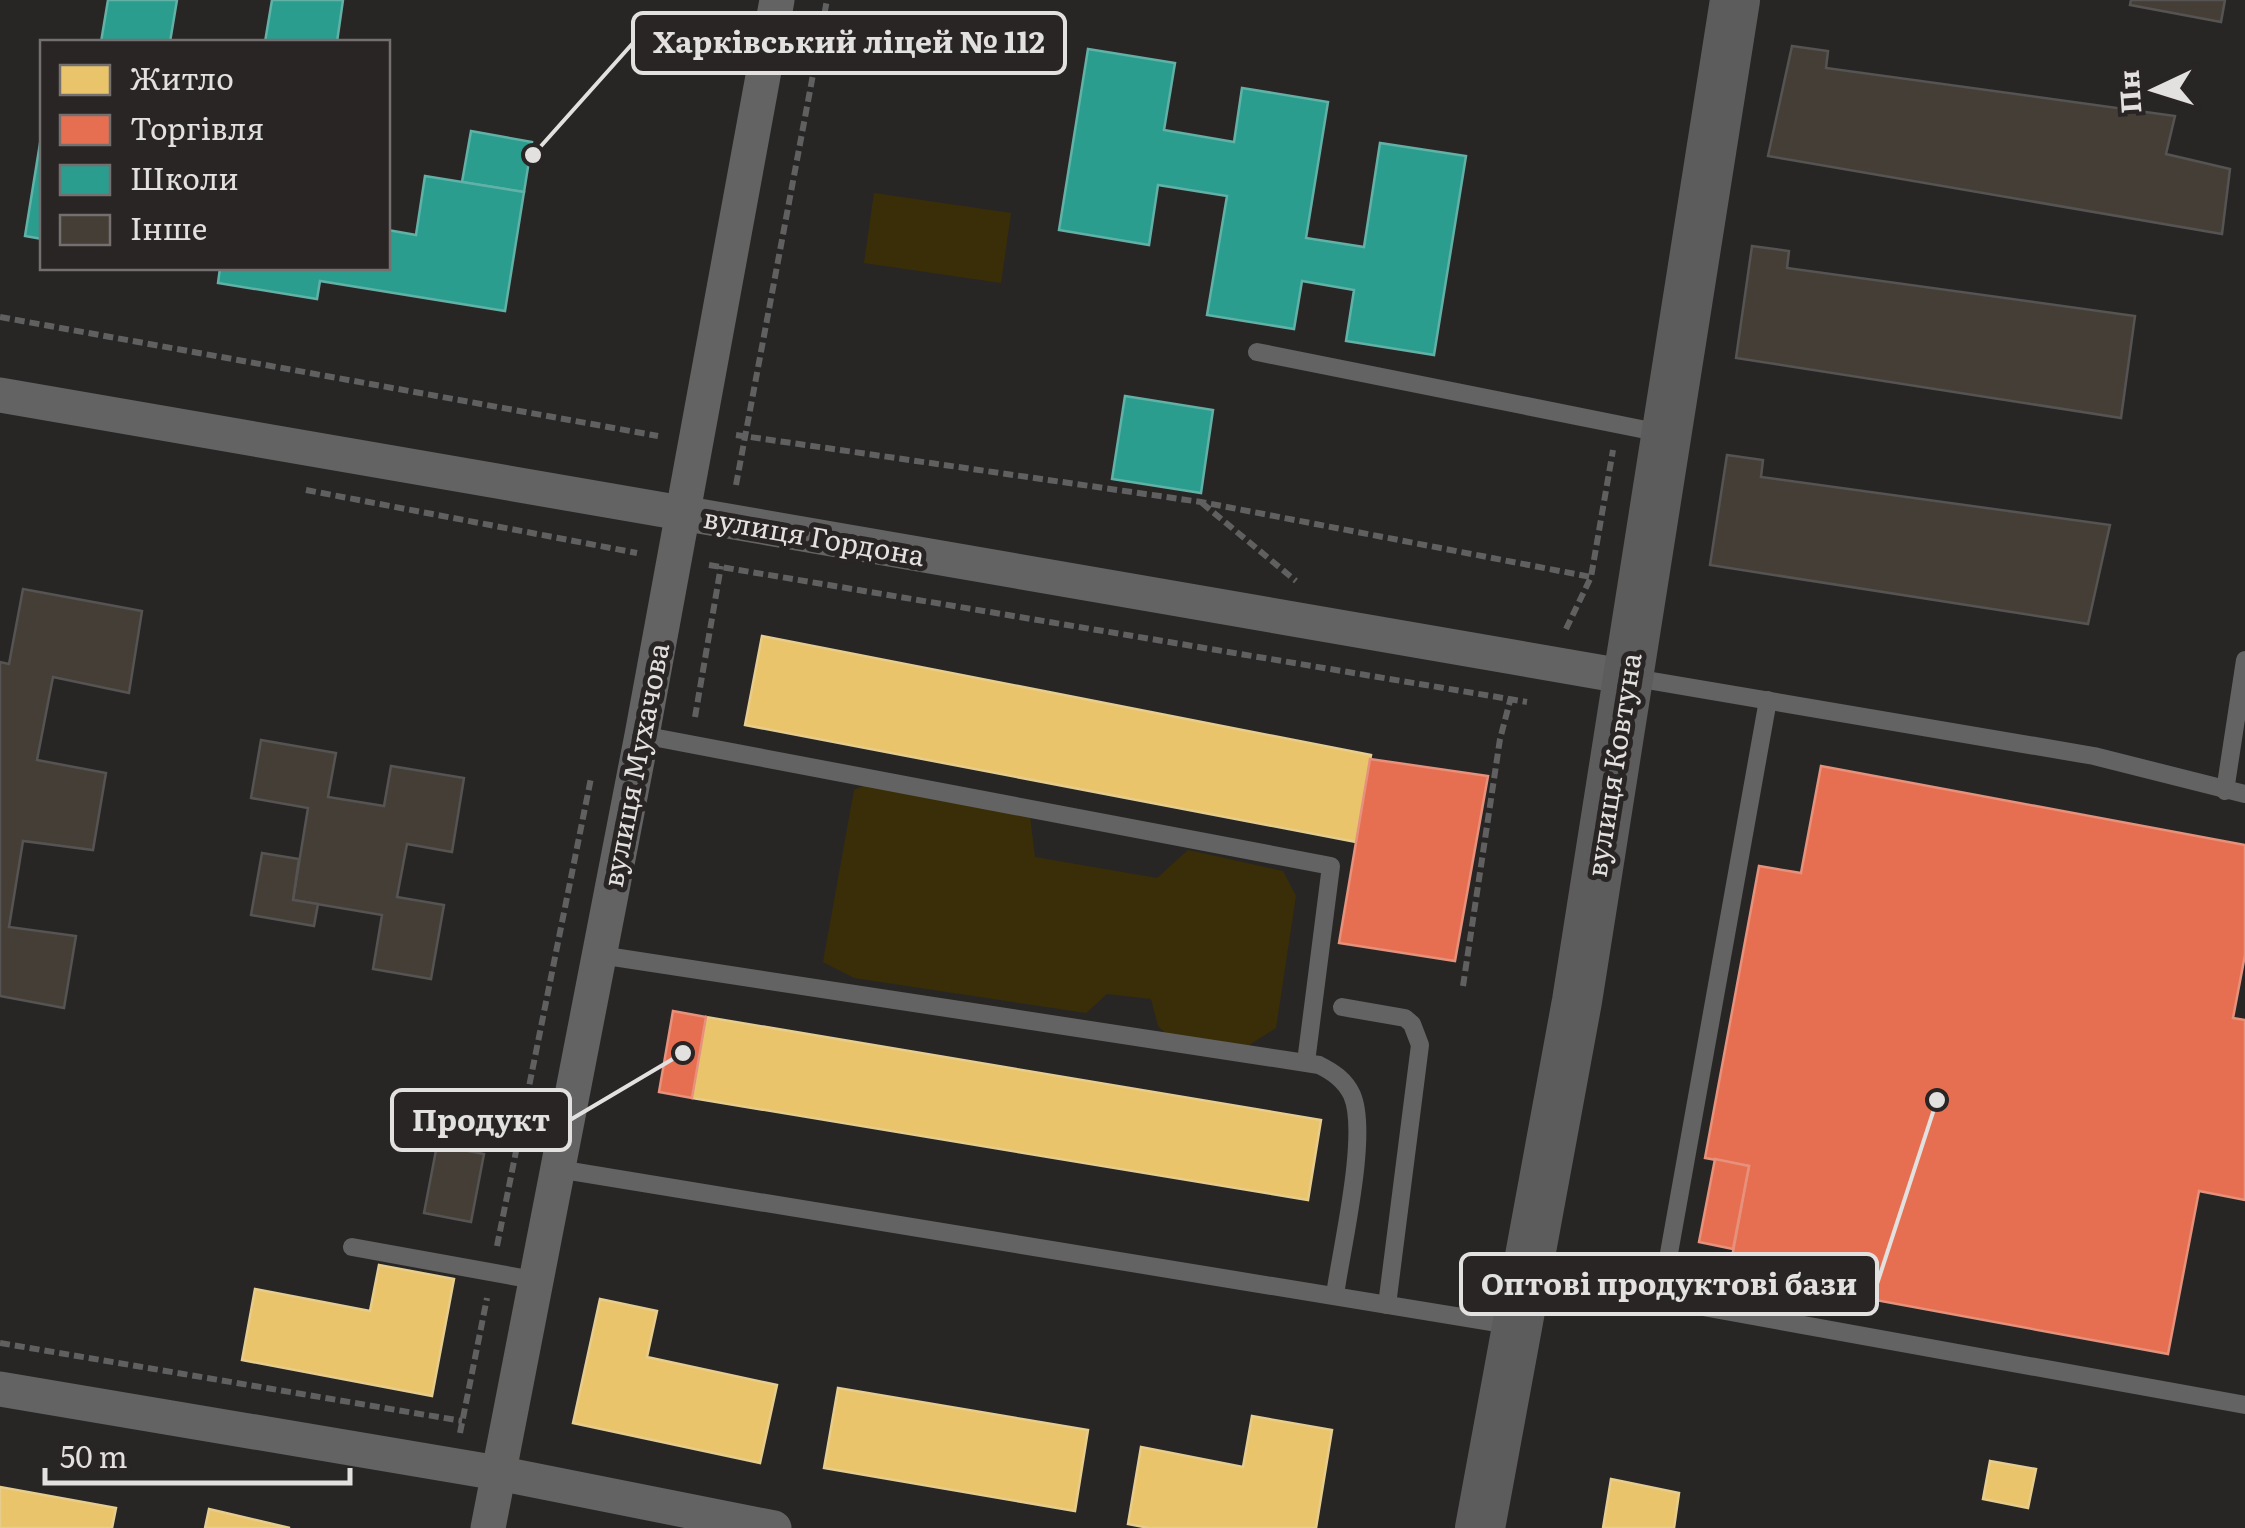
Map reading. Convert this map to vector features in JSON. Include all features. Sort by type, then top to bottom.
[{"type":"street","name":"вулиця Мухачова","points":[[488,1528],[642,735],[777,0]]},
{"type":"street","name":"вулиця Ковтуна","points":[[1480,1528],[1577,1002],[1735,0]]},
{"type":"street","name":"вулиця Гордона","points":[[0,396],[1628,676]]},
{"type":"street","points":[[0,1389],[498,1474],[774,1528]]},
{"type":"lane","points":[[1257,352],[1666,434]]},
{"type":"lane","points":[[2225,791],[2245,660]]},
{"type":"lane","points":[[1628,676],[2094,756],[2245,794]]},
{"type":"lane","points":[[1661,1298],[1768,700]]},
{"type":"lane","points":[[642,735],[1331,866],[1306,1062]]},
{"type":"lane","points":[[600,955],[1306,1062],[1331,1071],[1352,1095],[1357,1112],[1356,1153],[1335,1295]]},
{"type":"lane","points":[[1342,1007],[1405,1018],[1412,1024],[1420,1046],[1387,1305]]},
{"type":"lane","points":[[558,1169],[1517,1326]]},
{"type":"lane","points":[[352,1247],[534,1280]]},
{"type":"lane","points":[[1526,1275],[2245,1405]]},
{"type":"path","points":[[690,744],[828,0]]},
{"type":"path","points":[[0,317],[658,436]]},
{"type":"path","points":[[632,572],[660,422],[1201,502],[1592,577]]},
{"type":"path","points":[[1463,986],[1508,700],[1562,638],[1592,577],[1618,424]]},
{"type":"path","points":[[289,487],[674,560],[1526,702]]},
{"type":"path","points":[[454,1467],[593,767]]},
{"type":"path","points":[[0,1343],[462,1421]]},
{"type":"shaded area","points":[[874,193],[1011,213],[1001,283],[864,263]]},
{"type":"shaded area","points":[[868,784],[1030,816],[1035,857],[1157,878],[1188,850],[1283,871],[1296,896],[1276,1028],[1246,1047],[1168,1036],[1158,1026],[1151,999],[1107,994],[1086,1013],[854,978],[823,962],[854,790]]},
{"type":"building: Житло","points":[[762,636],[1371,755],[1356,842],[745,725]]},
{"type":"building: Житло","points":[[706,1017],[1321,1120],[1308,1200],[692,1098]]},
{"type":"building: Житло","points":[[379,1265],[454,1279],[432,1396],[242,1360],[255,1289],[370,1311]]},
{"type":"building: Житло","points":[[600,1299],[657,1311],[647,1357],[777,1385],[760,1463],[573,1423]]},
{"type":"building: Житло","points":[[838,1388],[1088,1430],[1075,1511],[824,1468]]},
{"type":"building: Житло","points":[[1252,1416],[1332,1430],[1316,1528],[1149,1528],[1128,1524],[1141,1447],[1243,1467]]},
{"type":"building: Житло","points":[[1990,1461],[2036,1469],[2028,1508],[1983,1499]]},
{"type":"building: Житло","points":[[1611,1479],[1679,1493],[1674,1528],[1603,1528]]},
{"type":"building: Житло","points":[[0,1487],[116,1508],[112,1528],[0,1528]]},
{"type":"building: Житло","points":[[209,1509],[290,1528],[205,1528]]},
{"type":"building: Торгівля","points":[[1370,759],[1488,776],[1455,961],[1339,943]]},
{"type":"building: Торгівля","points":[[1821,766],[2245,845],[2245,955],[2233,1018],[2245,1020],[2245,1200],[2199,1191],[2168,1354],[1729,1273],[1749,1166],[1705,1158],[1759,866],[1801,873]]},
{"type":"building: Торгівля","points":[[673,1011],[706,1017],[692,1098],[659,1092]]},
{"type":"building: Торгівля","points":[[1715,1159],[1749,1166],[1733,1249],[1699,1242]]},
{"type":"building: Школи","points":[[108,0],[177,0],[170,40],[101,40]]},
{"type":"building: Школи","points":[[272,0],[343,0],[337,40],[265,40]]},
{"type":"building: Школи","points":[[1088,49],[1175,63],[1164,130],[1234,142],[1242,88],[1328,102],[1306,238],[1364,247],[1380,143],[1466,156],[1434,355],[1346,341],[1354,290],[1302,281],[1294,329],[1207,315],[1227,196],[1158,185],[1149,245],[1059,230]]},
{"type":"building: Школи","points":[[471,131],[532,142],[524,192],[462,182]]},
{"type":"building: Школи","points":[[40,143],[40,239],[25,236]]},
{"type":"building: Школи","points":[[425,176],[524,192],[505,311],[320,281],[317,299],[218,283],[220,270],[390,270],[390,230],[416,235]]},
{"type":"building: Школи","points":[[1125,396],[1213,410],[1201,493],[1112,479]]},
{"type":"building: Інше","points":[[2131,0],[2225,0],[2221,22],[2130,5]]},
{"type":"building: Інше","points":[[1792,46],[1828,51],[1826,68],[2175,116],[2166,154],[2230,169],[2222,234],[1768,156]]},
{"type":"building: Інше","points":[[1752,246],[1789,251],[1787,268],[2135,316],[2121,418],[1736,358]]},
{"type":"building: Інше","points":[[1727,455],[1763,460],[1761,477],[2110,525],[2088,624],[1710,565]]},
{"type":"building: Інше","points":[[23,589],[142,611],[129,693],[53,677],[37,760],[106,773],[93,850],[23,841],[9,927],[76,936],[64,1008],[0,996],[0,662],[9,664]]},
{"type":"building: Інше","points":[[261,740],[336,753],[328,797],[384,806],[391,766],[464,778],[452,852],[407,844],[397,897],[444,905],[431,979],[373,969],[382,915],[293,900],[308,808],[251,798]]},
{"type":"building: Інше","points":[[262,853],[299,859],[293,900],[318,904],[314,926],[251,915]]},
{"type":"building: Інше","points":[[437,1145],[484,1154],[471,1222],[424,1213]]},
{"type":"place","name":"Харківський ліцей № 112","points":[[533,155]]},
{"type":"place","name":"Продукт","points":[[683,1053]]},
{"type":"place","name":"Оптові продуктові бази","points":[[1937,1100]]}]
